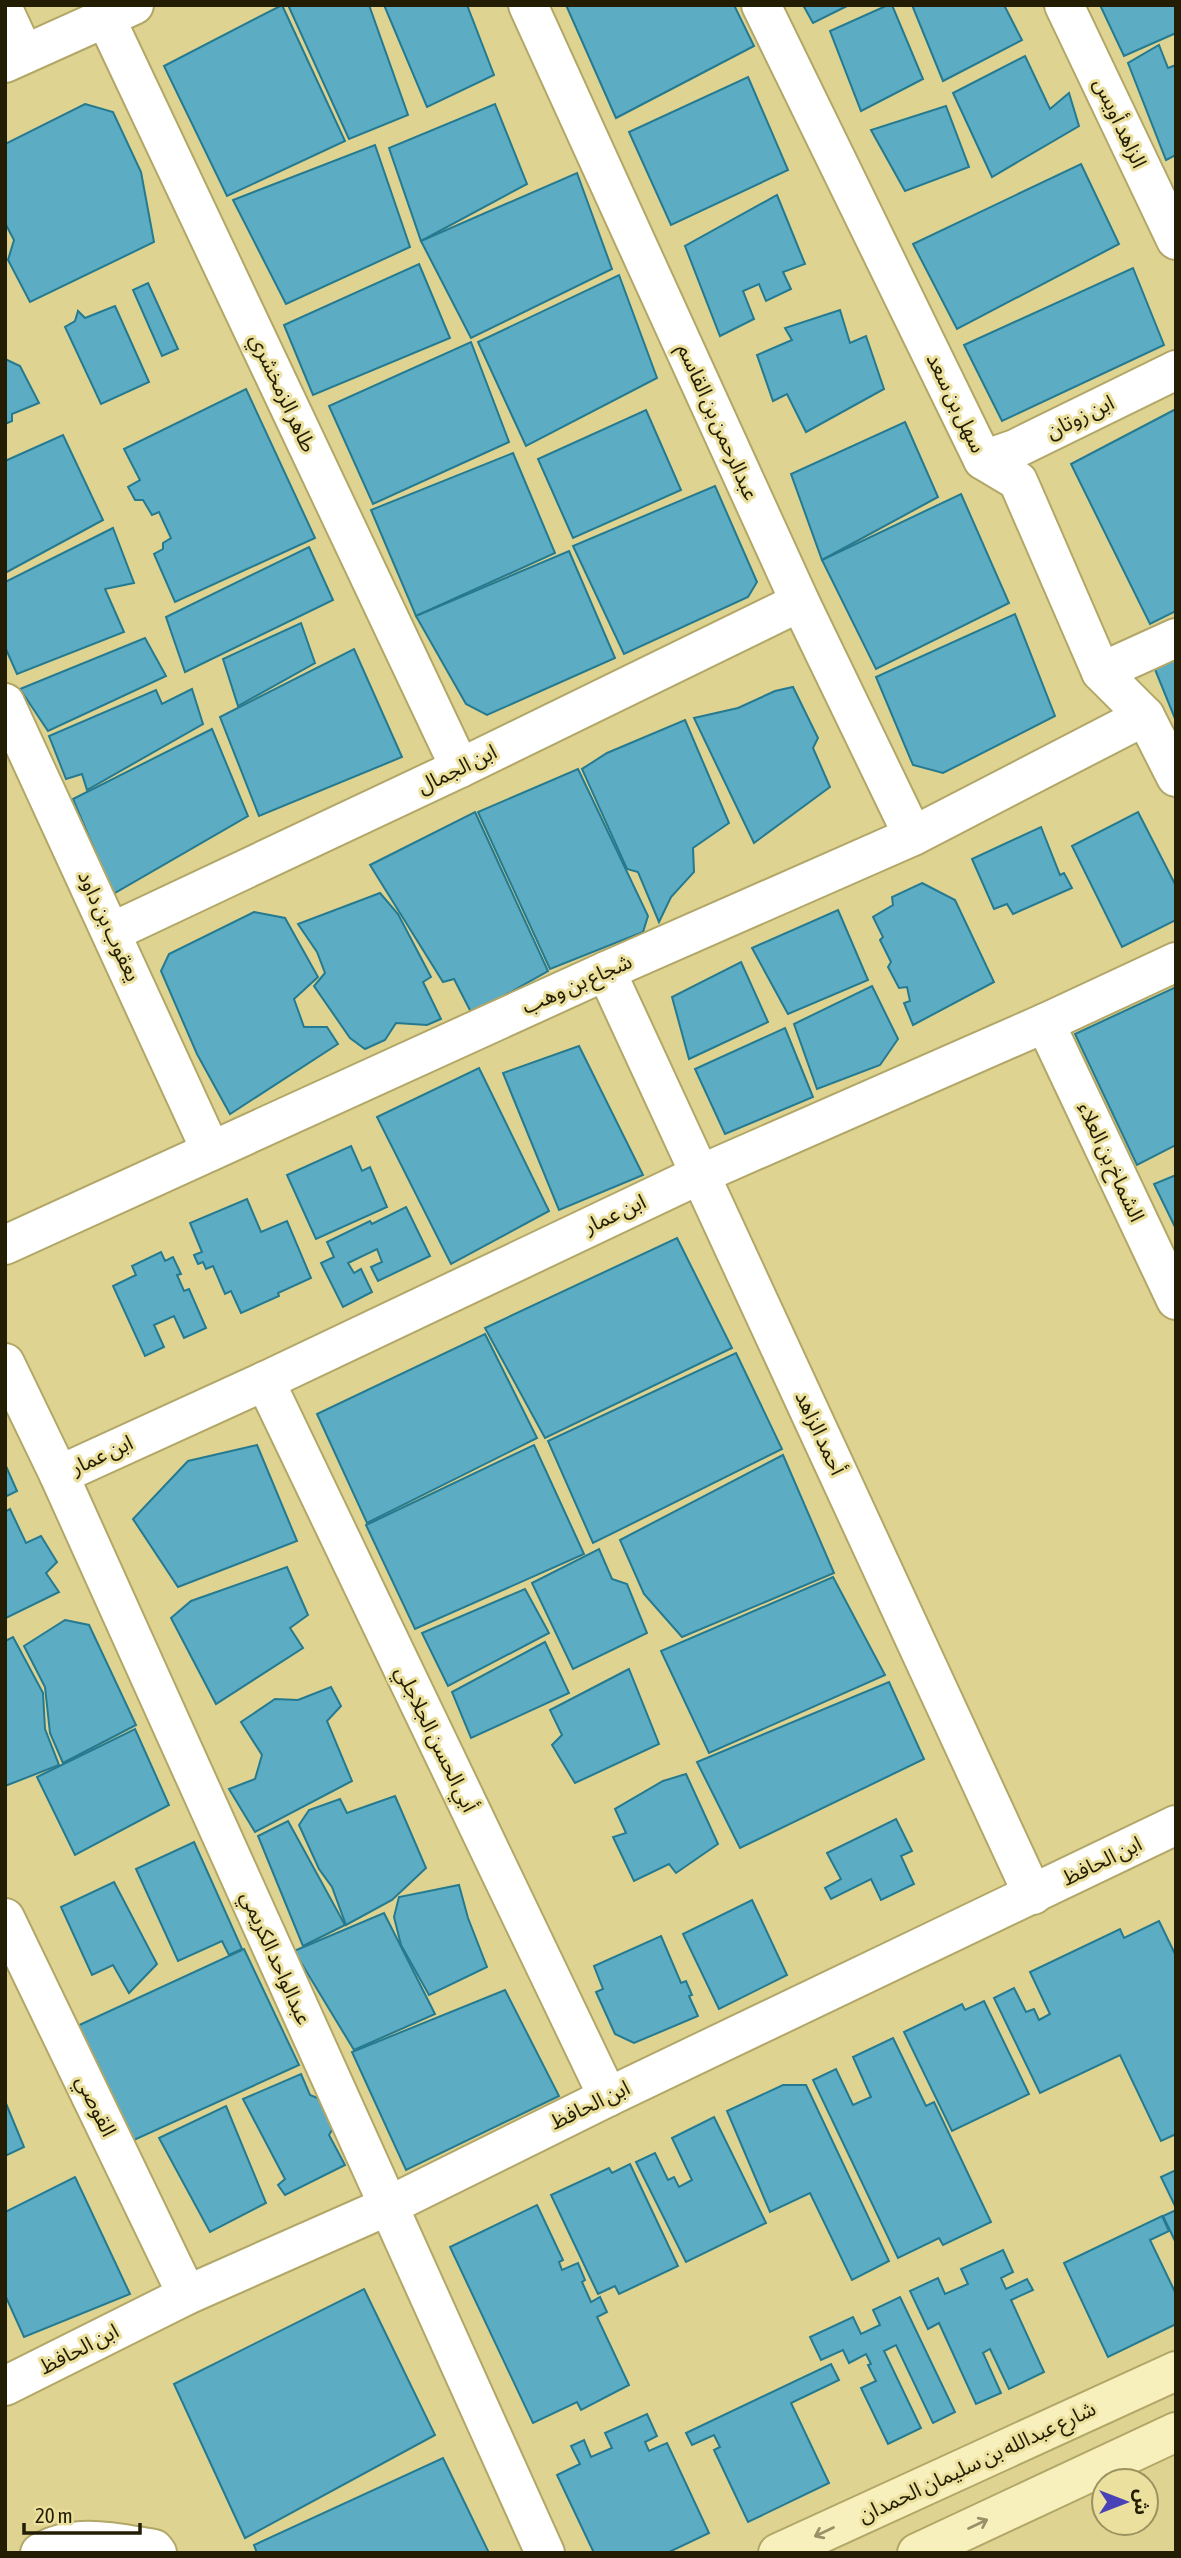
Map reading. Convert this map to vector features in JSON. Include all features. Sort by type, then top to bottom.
[{"type":"street","name":"عبدالرحمن بن القاسم","points":[[528,5],[800,602],[913,836]]},
{"type":"street","name":"سهل بن سعد","points":[[761,5],[984,460],[1018,481],[1101,671],[1145,716],[1176,777]]},
{"type":"street","name":"الزاهد أويس","points":[[1064,5],[1176,240]]},
{"type":"street","points":[[5,13],[14,58],[120,12]]},
{"type":"street","name":"طاهر الزمخشري","points":[[120,12],[460,768]]},
{"type":"street","name":"ابن زوتان","points":[[984,460],[1015,449],[1176,370]]},
{"type":"street","name":"ابن الجمال","points":[[111,932],[460,768],[800,602]]},
{"type":"street","points":[[1101,671],[1176,638]]},
{"type":"street","name":"يعقوب بن داود","points":[[5,703],[211,1151]]},
{"type":"street","name":"شجاع بن وهب","points":[[5,1245],[606,971],[913,836],[1145,716]]},
{"type":"street","name":"ابن عمار","points":[[59,1475],[265,1381],[701,1174],[1045,1023],[1176,961]]},
{"type":"street","name":"أحمد الزاهد","points":[[606,971],[1032,1895]]},
{"type":"street","name":"الشماخ بن العلاء","points":[[1045,1023],[1176,1300]]},
{"type":"street","name":"عبدالواحد الكريمي","points":[[5,1363],[59,1475],[545,2553]]},
{"type":"street","name":"أبي الحسن الجلاجلي","points":[[265,1381],[608,2096]]},
{"type":"street","name":"ابن الحافظ","points":[[5,2386],[187,2295],[388,2206],[608,2096],[1176,1825]]},
{"type":"street","name":"القوصي","points":[[5,1918],[187,2295]]},
{"type":"street","name":"شارع عبدالله بن سليمان الحمدان","points":[[778,2553],[1176,2371]]},
{"type":"street","points":[[916,2553],[1176,2432]]},
{"type":"street","points":[[40,2553],[48,2547],[90,2539],[154,2549],[157,2553]]},
{"type":"building","points":[[282,5],[345,141],[227,196],[164,66]]},
{"type":"building","points":[[288,5],[369,5],[408,115],[349,139]]},
{"type":"building","points":[[384,5],[467,5],[494,75],[427,107]]},
{"type":"building","points":[[566,5],[734,5],[754,46],[616,118]]},
{"type":"building","points":[[803,5],[849,5],[813,23]]},
{"type":"building","points":[[892,5],[923,79],[861,111],[830,31]]},
{"type":"building","points":[[912,5],[1004,5],[1022,40],[943,81]]},
{"type":"building","points":[[1100,5],[1176,5],[1176,33],[1124,56]]},
{"type":"building","points":[[1159,45],[1168,68],[1176,65],[1176,155],[1166,160],[1128,63]]},
{"type":"building","points":[[1025,56],[1050,109],[1069,93],[1079,126],[992,177],[953,93]]},
{"type":"building","points":[[748,77],[788,170],[671,225],[629,132]]},
{"type":"building","points":[[85,104],[113,112],[141,172],[154,242],[30,302],[8,260],[14,240],[5,223],[5,144]]},
{"type":"building","points":[[495,104],[527,184],[421,241],[389,148]]},
{"type":"building","points":[[946,106],[969,167],[905,191],[871,130]]},
{"type":"building","points":[[375,145],[410,247],[286,304],[233,200]]},
{"type":"building","points":[[1081,164],[1119,244],[957,329],[913,244]]},
{"type":"building","points":[[577,173],[612,269],[471,338],[421,241]]},
{"type":"building","points":[[777,195],[805,264],[783,272],[791,289],[766,301],[759,284],[743,291],[754,319],[720,336],[685,246]]},
{"type":"building","points":[[419,264],[450,338],[313,395],[284,325]]},
{"type":"building","points":[[1133,268],[1164,345],[1002,421],[964,345]]},
{"type":"building","points":[[619,275],[657,378],[526,446],[478,342]]},
{"type":"building","points":[[148,283],[178,349],[162,356],[133,290]]},
{"type":"building","points":[[115,306],[149,382],[101,404],[65,327],[75,321],[78,311],[85,318]]},
{"type":"building","points":[[840,310],[850,343],[866,336],[884,389],[806,432],[787,394],[773,401],[757,355],[792,340],[785,328]]},
{"type":"building","points":[[471,342],[509,442],[373,504],[329,406]]},
{"type":"building","points":[[5,359],[20,366],[39,403],[12,414],[12,421],[5,424]]},
{"type":"building","points":[[246,389],[315,538],[175,602],[154,554],[163,549],[163,543],[171,538],[159,512],[152,515],[143,500],[135,500],[128,487],[140,480],[124,449]]},
{"type":"building","points":[[1176,409],[1176,611],[1150,624],[1071,464]]},
{"type":"building","points":[[646,410],[681,490],[573,538],[538,459]]},
{"type":"building","points":[[905,422],[938,497],[822,560],[791,474]]},
{"type":"building","points":[[63,435],[103,520],[5,573],[5,461]]},
{"type":"building","points":[[513,453],[555,553],[416,616],[371,510]]},
{"type":"building","points":[[715,486],[757,582],[748,597],[624,654],[573,546]]},
{"type":"building","points":[[961,494],[1009,603],[876,669],[822,560]]},
{"type":"building","points":[[113,528],[134,583],[105,589],[124,632],[17,674],[5,647],[5,582]]},
{"type":"building","points":[[309,547],[333,600],[185,672],[166,617]]},
{"type":"building","points":[[569,551],[615,658],[487,715],[466,704],[416,616]]},
{"type":"building","points":[[1015,614],[1055,716],[943,773],[913,765],[876,677]]},
{"type":"building","points":[[301,623],[315,663],[238,706],[223,659]]},
{"type":"building","points":[[145,638],[166,676],[48,731],[20,689]]},
{"type":"building","points":[[354,649],[402,757],[259,816],[220,717]]},
{"type":"building","points":[[1176,658],[1176,721],[1154,667]]},
{"type":"building","points":[[793,687],[818,738],[813,748],[830,787],[754,843],[694,718],[738,708],[775,691]]},
{"type":"building","points":[[192,689],[203,724],[87,790],[82,774],[66,779],[49,736],[156,690],[162,704]]},
{"type":"building","points":[[685,720],[729,823],[693,848],[694,872],[671,897],[659,922],[638,872],[627,869],[582,769],[607,753]]},
{"type":"building","points":[[212,729],[248,816],[113,894],[73,799]]},
{"type":"building","points":[[578,769],[648,916],[643,932],[550,969],[478,812]]},
{"type":"building","points":[[475,812],[548,971],[472,1014],[454,979],[443,982],[370,865]]},
{"type":"building","points":[[1138,812],[1176,886],[1176,920],[1122,947],[1072,846]]},
{"type":"building","points":[[1041,827],[1060,875],[1064,873],[1072,888],[1013,914],[1007,904],[994,909],[972,859]]},
{"type":"building","points":[[922,883],[955,900],[994,982],[913,1025],[904,1003],[910,1001],[907,987],[899,988],[888,967],[891,962],[873,917],[893,905],[892,897]]},
{"type":"building","points":[[380,893],[398,914],[431,977],[423,982],[441,1019],[427,1025],[396,1023],[385,1040],[365,1049],[350,1038],[314,986],[325,973],[317,952],[298,924]]},
{"type":"building","points":[[838,910],[868,980],[788,1014],[752,948]]},
{"type":"building","points":[[254,912],[285,918],[318,977],[294,999],[304,1027],[327,1027],[338,1044],[230,1114],[197,1054],[161,971],[169,954]]},
{"type":"building","points":[[741,962],[768,1022],[689,1059],[672,997]]},
{"type":"building","points":[[872,986],[898,1039],[880,1065],[817,1089],[794,1024]]},
{"type":"building","points":[[1176,987],[1176,1145],[1137,1165],[1075,1034]]},
{"type":"building","points":[[785,1028],[813,1097],[725,1134],[695,1069]]},
{"type":"building","points":[[579,1046],[643,1175],[559,1210],[503,1073]]},
{"type":"building","points":[[479,1068],[549,1211],[451,1264],[377,1117]]},
{"type":"building","points":[[351,1146],[362,1171],[370,1167],[387,1207],[316,1239],[287,1175]]},
{"type":"building","points":[[1176,1175],[1176,1229],[1154,1184]]},
{"type":"building","points":[[247,1199],[261,1232],[287,1221],[311,1278],[241,1313],[231,1291],[225,1294],[213,1266],[206,1269],[203,1262],[198,1264],[194,1255],[202,1252],[190,1223]]},
{"type":"building","points":[[406,1207],[430,1256],[378,1281],[371,1267],[382,1262],[377,1249],[348,1263],[354,1273],[361,1269],[372,1292],[343,1307],[321,1263],[334,1257],[327,1242]]},
{"type":"building","points":[[677,1238],[732,1348],[545,1438],[485,1328]]},
{"type":"building","points":[[161,1252],[165,1261],[173,1257],[181,1274],[177,1275],[184,1291],[189,1289],[206,1328],[184,1338],[174,1316],[154,1325],[164,1347],[145,1356],[113,1286],[136,1275],[132,1266]]},
{"type":"building","points":[[485,1334],[537,1438],[367,1523],[317,1414]]},
{"type":"building","points":[[736,1353],[782,1449],[593,1543],[548,1441]]},
{"type":"building","points":[[257,1445],[297,1541],[178,1587],[133,1519],[188,1461]]},
{"type":"building","points":[[534,1445],[584,1554],[415,1629],[366,1525]]},
{"type":"building","points":[[783,1455],[834,1573],[682,1637],[644,1594],[620,1540]]},
{"type":"building","points":[[5,1464],[17,1491],[5,1497]]},
{"type":"building","points":[[10,1509],[26,1543],[41,1536],[57,1562],[46,1573],[59,1592],[6,1618],[5,1512]]},
{"type":"building","points":[[599,1549],[612,1579],[627,1584],[647,1633],[573,1669],[532,1583]]},
{"type":"building","points":[[287,1567],[308,1615],[290,1628],[303,1648],[216,1704],[171,1618],[191,1601]]},
{"type":"building","points":[[833,1577],[885,1675],[709,1753],[661,1651]]},
{"type":"building","points":[[525,1589],[549,1633],[448,1686],[422,1633]]},
{"type":"building","points":[[65,1620],[89,1625],[136,1725],[63,1763],[50,1733],[45,1687],[24,1646]]},
{"type":"building","points":[[13,1637],[43,1693],[45,1729],[59,1765],[5,1786],[5,1641]]},
{"type":"building","points":[[545,1642],[569,1693],[471,1738],[452,1692]]},
{"type":"building","points":[[629,1669],[659,1744],[575,1783],[552,1745],[562,1735],[550,1710]]},
{"type":"building","points":[[889,1682],[924,1759],[740,1848],[697,1762]]},
{"type":"building","points":[[331,1687],[341,1706],[327,1721],[352,1781],[255,1832],[229,1789],[255,1779],[262,1755],[241,1722],[275,1699],[298,1700]]},
{"type":"building","points":[[135,1729],[169,1805],[75,1855],[37,1777]]},
{"type":"building","points":[[686,1774],[718,1844],[676,1873],[669,1864],[634,1881],[613,1837],[626,1833],[615,1809],[663,1781]]},
{"type":"building","points":[[395,1796],[426,1868],[392,1900],[346,1925],[332,1887],[319,1869],[299,1825],[309,1810],[340,1799],[347,1813]]},
{"type":"building","points":[[896,1819],[912,1851],[901,1856],[914,1884],[881,1900],[871,1879],[831,1899],[825,1888],[841,1879],[827,1853]]},
{"type":"building","points":[[288,1821],[345,1925],[303,1946],[258,1836]]},
{"type":"building","points":[[194,1842],[242,1949],[229,1955],[222,1941],[178,1961],[136,1869]]},
{"type":"building","points":[[114,1882],[157,1964],[129,1993],[113,1965],[92,1975],[61,1907]]},
{"type":"building","points":[[459,1885],[468,1918],[487,1967],[429,1995],[401,1945],[394,1917],[399,1897]]},
{"type":"building","points":[[752,1900],[787,1975],[719,2009],[683,1934]]},
{"type":"building","points":[[384,1913],[435,2014],[354,2050],[294,1951]]},
{"type":"building","points":[[1159,1921],[1176,1956],[1176,2134],[1161,2141],[1120,2055],[1040,2093],[994,1998],[1014,1988],[1026,2012],[1034,2009],[1039,2020],[1050,2014],[1030,1972],[1120,1929],[1124,1938]]},
{"type":"building","points":[[661,1936],[681,1983],[686,1981],[698,2016],[634,2043],[615,2034],[596,1992],[603,1989],[594,1966]]},
{"type":"building","points":[[244,1949],[299,2065],[134,2140],[75,2027]]},
{"type":"building","points":[[505,1990],[559,2096],[406,2170],[352,2052]]},
{"type":"building","points":[[984,2001],[1029,2094],[952,2131],[904,2032],[962,2004],[965,2010]]},
{"type":"building","points":[[893,2038],[926,2106],[934,2102],[991,2222],[943,2245],[939,2238],[898,2258],[813,2080],[836,2069],[853,2105],[871,2097],[853,2057]]},
{"type":"building","points":[[301,2074],[310,2095],[320,2099],[333,2128],[329,2135],[345,2165],[285,2195],[278,2185],[285,2179],[243,2099]]},
{"type":"building","points":[[783,2085],[806,2085],[889,2261],[852,2280],[810,2193],[770,2212],[727,2111]]},
{"type":"building","points":[[5,2101],[24,2147],[5,2156]]},
{"type":"building","points":[[226,2106],[266,2203],[210,2232],[159,2138]]},
{"type":"building","points":[[714,2117],[766,2223],[686,2262],[636,2162],[655,2153],[668,2180],[674,2177],[679,2187],[692,2180],[672,2138]]},
{"type":"building","points":[[630,2164],[678,2266],[619,2294],[615,2286],[598,2294],[551,2195],[609,2168],[612,2173]]},
{"type":"building","points":[[1176,2170],[1176,2208],[1161,2177]]},
{"type":"building","points":[[75,2177],[130,2294],[24,2337],[5,2295],[5,2212]]},
{"type":"building","points":[[537,2205],[563,2260],[559,2262],[562,2270],[578,2263],[585,2280],[582,2282],[591,2302],[600,2297],[607,2312],[597,2317],[629,2385],[581,2410],[577,2402],[533,2423],[450,2247]]},
{"type":"building","points":[[1176,2210],[1176,2243],[1163,2216]]},
{"type":"building","points":[[1162,2216],[1169,2231],[1150,2240],[1176,2294],[1176,2324],[1108,2357],[1064,2263]]},
{"type":"building","points":[[1003,2250],[1013,2272],[1001,2278],[1006,2289],[1027,2279],[1033,2290],[1011,2300],[1044,2372],[1009,2389],[990,2349],[983,2353],[1001,2393],[976,2404],[939,2323],[928,2329],[910,2291],[938,2278],[945,2294],[968,2284],[961,2269]]},
{"type":"building","points":[[364,2289],[435,2435],[245,2538],[174,2384]]},
{"type":"building","points":[[900,2297],[955,2412],[933,2423],[896,2345],[884,2351],[921,2428],[888,2444],[861,2388],[876,2381],[866,2354],[849,2363],[843,2350],[821,2360],[810,2337],[853,2317],[861,2334],[880,2325],[873,2310]]},
{"type":"building","points":[[831,2364],[839,2380],[791,2403],[829,2483],[748,2522],[714,2450],[720,2447],[714,2435],[692,2445],[686,2433]]},
{"type":"building","points":[[647,2414],[657,2436],[645,2442],[649,2451],[667,2443],[709,2533],[667,2553],[594,2553],[557,2475],[580,2464],[571,2446],[584,2440],[591,2457],[612,2448],[605,2433]]},
{"type":"building","points":[[443,2458],[489,2553],[257,2553],[254,2545]]}]
